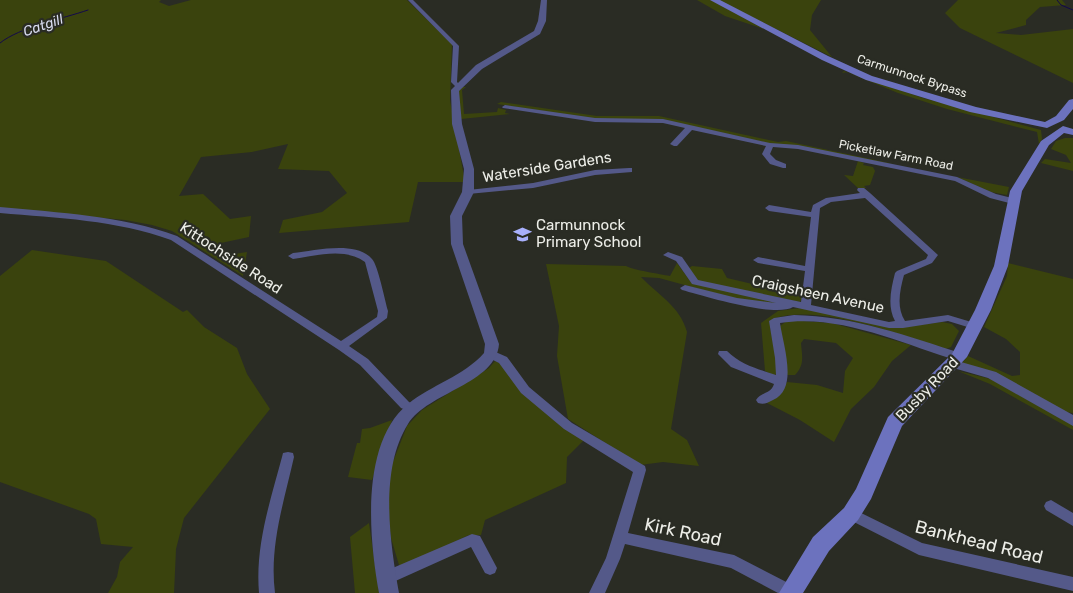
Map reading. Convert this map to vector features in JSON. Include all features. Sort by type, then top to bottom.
[{"type":"main road","name":"Carmunnock Bypass","points":[[714,0],[825,58],[869,78],[932,99],[1026,123],[1046,131],[1064,130]]},
{"type":"main road","name":"Busby Road","points":[[790,593],[821,544],[851,514],[864,493],[894,422],[956,360],[983,310],[1001,266],[1013,201],[1020,183],[1046,131],[1064,130],[1073,102]]},
{"type":"street","points":[[410,0],[456,46],[454,82],[458,86]]},
{"type":"street","points":[[490,568],[475,540],[472,540],[388,586],[378,503],[382,471],[399,424],[413,410],[470,374],[491,354],[491,336],[456,238],[456,216],[468,192],[469,169],[457,124],[454,95],[458,86],[479,67],[538,32],[542,21],[544,0]]},
{"type":"street","name":"Picketlaw Farm Road","points":[[509,110],[595,120],[663,121],[770,145],[798,147],[957,179],[986,193],[1013,201]]},
{"type":"street","points":[[674,144],[690,127]]},
{"type":"street","points":[[680,137],[690,139]]},
{"type":"street","points":[[770,145],[766,154],[768,165],[783,166]]},
{"type":"street","name":"Waterside Gardens","points":[[468,192],[542,184],[585,173],[629,170]]},
{"type":"street","points":[[685,288],[743,304],[768,307],[801,305],[809,269],[815,215],[819,205],[828,200],[864,193],[933,255],[929,261],[900,273],[896,287],[895,308],[896,319],[903,325]]},
{"type":"street","points":[[769,208],[815,215]]},
{"type":"street","name":"Kittochside Road","points":[[0,210],[115,221],[155,230],[174,238],[364,362],[405,405],[413,410]]},
{"type":"street","points":[[293,256],[346,251],[363,255],[369,261],[383,311],[382,318],[341,346]]},
{"type":"street","name":"Craigsheen Avenue","points":[[668,255],[678,259],[695,282],[889,325],[903,325],[948,318],[974,326]]},
{"type":"street","points":[[758,260],[809,269]]},
{"type":"street","points":[[762,400],[775,394],[781,382],[783,371],[774,322],[790,317],[826,319],[890,335],[956,360],[992,375],[1073,421]]},
{"type":"street","points":[[491,354],[503,360],[526,390],[568,426],[640,470],[613,559],[597,593]]},
{"type":"street","points":[[724,354],[738,368],[761,372],[781,382]]},
{"type":"street","points":[[267,593],[264,578],[268,548],[288,457]]},
{"type":"street","points":[[1051,506],[1073,520]]},
{"type":"street","name":"Bankhead Road","points":[[851,514],[919,549],[1073,584]]},
{"type":"street","name":"Kirk Road","points":[[620,537],[734,562],[790,593]]},
{"type":"green space","points":[[0,0],[161,0],[159,2],[169,6],[191,0],[407,0],[452,44],[450,100],[465,182],[418,182],[409,222],[279,233],[283,220],[322,212],[347,193],[329,171],[278,169],[288,144],[252,152],[201,157],[179,196],[203,194],[230,219],[251,216],[249,237],[221,243],[221,256],[247,252],[243,276],[172,231],[152,225],[125,220],[0,208]]},
{"type":"green space","points":[[697,0],[711,0],[764,29],[725,16]]},
{"type":"green space","points":[[718,0],[821,0],[812,15],[810,30],[832,57]]},
{"type":"green space","points":[[958,0],[1062,0],[1066,5],[1040,7],[1026,20],[1026,25],[996,33],[1021,35],[1073,29],[1073,83],[960,28],[945,13]]},
{"type":"green space","points":[[847,72],[923,98],[1041,130],[1042,139],[1039,144],[1037,132],[947,109],[898,93]]},
{"type":"green space","points":[[461,87],[466,87],[462,90],[464,114],[497,112],[498,108],[506,110],[505,113],[510,114],[461,119],[458,91]]},
{"type":"green space","points":[[501,102],[597,116],[659,116],[778,142],[786,141],[894,164],[777,145],[659,119],[597,119],[497,104]]},
{"type":"green space","points":[[1073,138],[1073,171],[1041,163],[1045,159],[1071,163],[1066,155],[1051,149],[1056,141]]},
{"type":"green space","points":[[858,161],[864,163],[863,165],[873,167],[875,171],[870,185],[864,186],[866,188],[859,189],[844,175],[853,176]]},
{"type":"green space","points":[[957,177],[1009,187],[1007,195],[991,192]]},
{"type":"green space","points":[[32,250],[106,261],[183,312],[187,310],[204,327],[237,348],[247,374],[270,409],[184,518],[176,549],[174,593],[108,593],[117,577],[120,562],[133,547],[101,544],[96,519],[89,514],[0,482],[0,276]]},
{"type":"green space","points":[[677,263],[690,281],[783,304],[743,301],[659,278],[641,277],[674,308],[684,323],[687,332],[671,429],[687,440],[699,466],[663,462],[640,465],[568,419],[557,356],[559,326],[546,264],[626,266],[670,276]]},
{"type":"green space","points":[[1008,263],[1073,279],[1073,413],[1058,411],[962,363],[968,356],[1012,376],[1020,375],[1020,352],[1006,339],[984,327],[1007,276]]},
{"type":"green space","points":[[692,266],[722,269],[727,278],[804,296],[800,302],[697,281],[689,268]]},
{"type":"green space","points":[[800,308],[897,328],[942,322],[952,324],[959,331],[951,347],[946,349],[884,329],[837,318],[794,315],[775,318],[770,327],[779,374],[773,375],[765,371],[761,323],[778,311]]},
{"type":"green space","points":[[788,320],[832,323],[911,345],[892,361],[874,387],[851,409],[834,442],[800,420],[765,402],[782,391],[787,382],[817,385],[843,393],[845,371],[853,358],[836,343],[804,339],[801,343],[802,360],[800,368],[795,375],[787,375],[780,326]]},
{"type":"green space","points":[[495,361],[502,364],[584,440],[567,457],[566,483],[485,520],[481,535],[469,535],[403,566],[399,565],[391,538],[387,506],[389,472],[407,426],[422,410],[489,368]]},
{"type":"green space","points":[[958,371],[995,380],[1073,423],[1073,430],[990,384]]},
{"type":"green space","points":[[392,420],[372,480],[348,477],[357,443],[360,443],[362,429]]},
{"type":"green space","points":[[369,523],[379,593],[355,593],[350,537]]},
{"type":"waterway","points":[[1057,0],[1061,5],[1073,10]]},
{"type":"waterway","name":"Catgill","points":[[0,43],[19,32],[88,10]]},
{"type":"place","name":"Carmunnock Primary School","points":[[522,234]]}]
